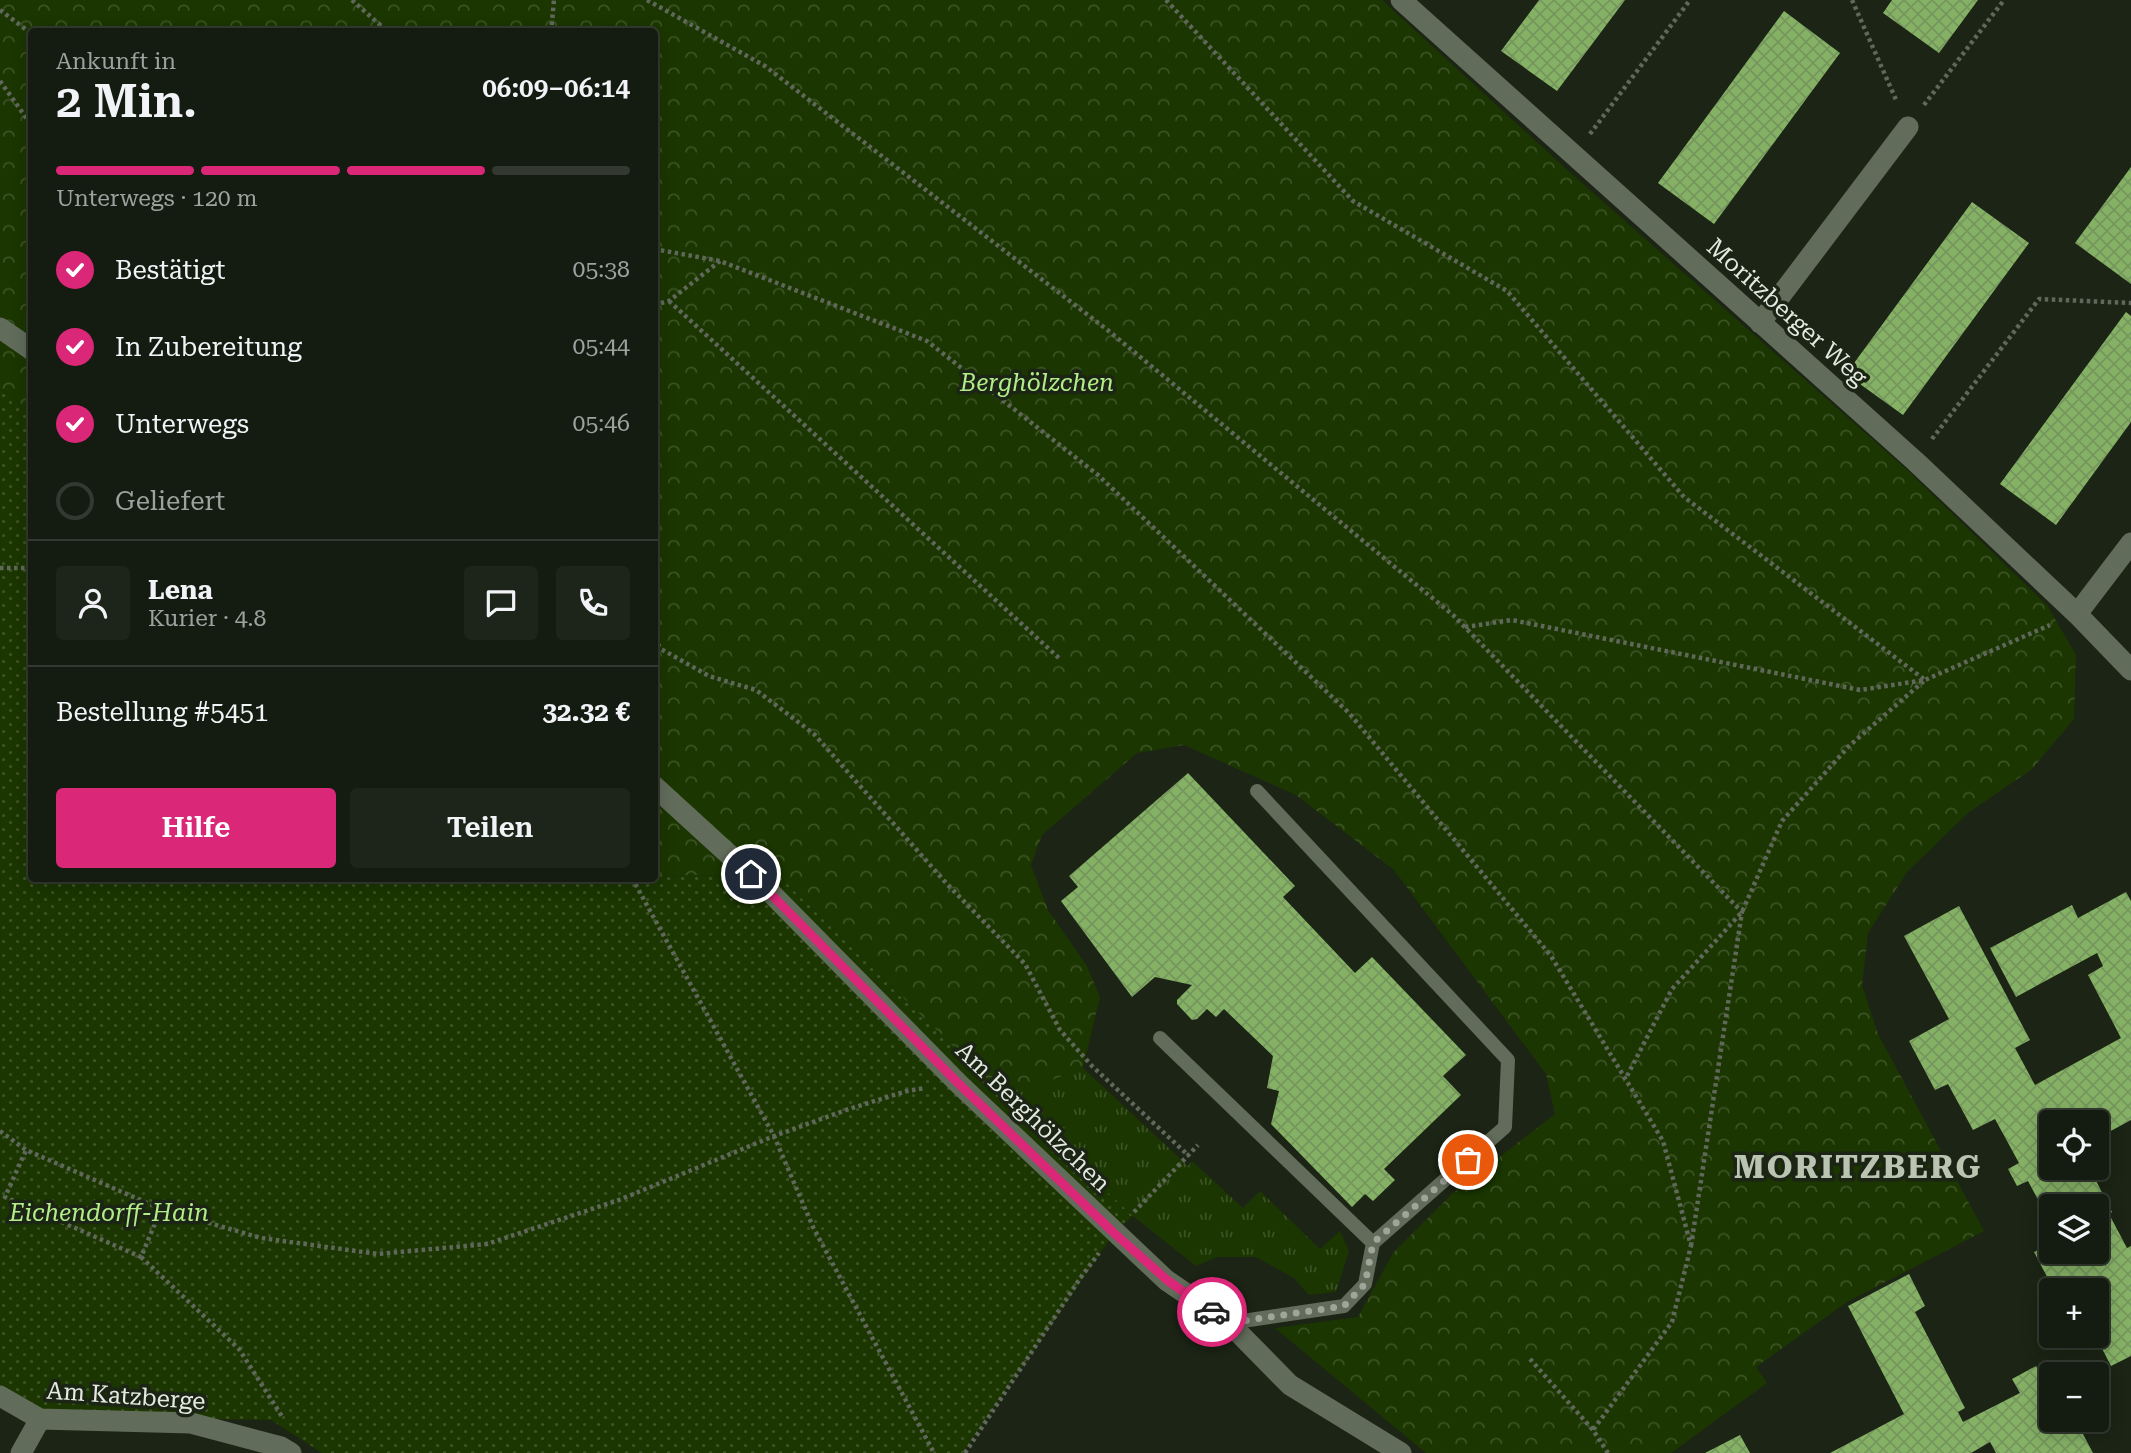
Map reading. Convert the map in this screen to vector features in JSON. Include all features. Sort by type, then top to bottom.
[{"type":"street","name":"Moritzberger Weg","points":[[1401,0],[1916,461],[2077,614],[2131,670]]},
{"type":"street","points":[[1760,323],[1908,127]]},
{"type":"street","points":[[0,328],[28,347]]},
{"type":"street","points":[[2077,614],[2131,543]]},
{"type":"street","name":"Am Berghölzchen","points":[[658,790],[771,892],[959,1084],[1114,1233],[1167,1280],[1229,1323],[1290,1385],[1401,1453]]},
{"type":"street","name":"Am Katzberge","points":[[0,1396],[40,1419],[191,1423],[286,1450]]},
{"type":"street","points":[[21,1453],[40,1419]]},
{"type":"lane","points":[[1229,1323],[1344,1306],[1365,1284],[1373,1243],[1505,1127],[1508,1060],[1257,791]]},
{"type":"lane","points":[[1160,1038],[1373,1243]]},
{"type":"path","points":[[352,0],[384,28]]},
{"type":"path","points":[[551,28],[554,0]]},
{"type":"path","points":[[647,0],[765,66],[1110,332],[1465,627],[1742,912]]},
{"type":"path","points":[[1166,0],[1353,201],[1507,291],[1684,496],[1925,680]]},
{"type":"path","points":[[1573,155],[1690,0]]},
{"type":"path","points":[[1852,0],[1908,127],[2004,0]]},
{"type":"path","points":[[0,10],[28,31]]},
{"type":"path","points":[[0,81],[28,120]]},
{"type":"path","points":[[658,250],[720,261],[928,341],[1098,475],[1349,713],[1550,956],[1663,1141],[1691,1246]]},
{"type":"path","points":[[658,304],[668,301],[720,261]]},
{"type":"path","points":[[1916,461],[2039,299],[2131,303]]},
{"type":"path","points":[[668,301],[1060,659]]},
{"type":"path","points":[[0,568],[28,568]]},
{"type":"path","points":[[1465,627],[1512,620],[1860,690],[1925,680],[2077,614]]},
{"type":"path","points":[[658,644],[661,649],[709,676],[756,690],[814,734],[947,884],[1025,964],[1060,1030],[1092,1066],[1189,1156]]},
{"type":"path","points":[[1594,1430],[1672,1322],[1691,1246],[1742,912],[1782,821],[1849,746],[1925,680]]},
{"type":"path","points":[[634,882],[774,1136],[813,1227],[934,1453]]},
{"type":"path","points":[[1625,1079],[1672,989],[1742,912]]},
{"type":"path","points":[[0,1131],[26,1150],[162,1209],[261,1238],[378,1254],[487,1244],[619,1200],[774,1136],[907,1091],[959,1084]]},
{"type":"path","points":[[1114,1233],[1199,1145]]},
{"type":"path","points":[[26,1150],[2,1196],[141,1257],[239,1349],[283,1415],[286,1450]]},
{"type":"path","points":[[141,1257],[162,1209]]},
{"type":"path","points":[[965,1453],[1081,1277]]},
{"type":"path","points":[[1530,1359],[1594,1430],[1608,1453]]},
{"type":"green space","name":"Berghölzchen","points":[[0,0],[1382,0],[1565,168],[1906,469],[2047,605],[2076,655],[2074,719],[2032,769],[1968,813],[1907,872],[1868,933],[1862,985],[1878,1034],[1984,1231],[1847,1302],[1756,1367],[1767,1383],[1671,1453],[1426,1453],[1275,1328],[1358,1317],[1393,1253],[1453,1193],[1555,1114],[1546,1074],[1394,870],[1296,795],[1184,745],[1137,753],[1042,835],[1031,865],[1048,910],[1087,966],[1100,997],[1083,1068],[1039,1085],[991,1084],[780,877],[692,875],[658,878],[658,28],[28,28],[28,409],[0,389]]},
{"type":"green space","name":"Eichendorff-Hain","points":[[0,389],[28,409],[28,882],[594,884],[658,882],[658,878],[692,875],[780,877],[991,1084],[1133,1216],[1114,1233],[963,1453],[322,1453],[271,1420],[40,1416],[0,1393]]},
{"type":"green space","points":[[1083,1068],[1188,1166],[1192,1161],[1243,1208],[1260,1191],[1320,1249],[1340,1231],[1349,1251],[1336,1292],[1309,1295],[1294,1278],[1256,1257],[1217,1257],[1196,1266],[1133,1216],[991,1084],[1039,1085]]},
{"type":"building","points":[[1539,0],[1625,0],[1557,91],[1501,51]]},
{"type":"building","points":[[1892,0],[1978,0],[1939,53],[1883,13]]},
{"type":"building","points":[[1784,11],[1840,53],[1714,224],[1658,183]]},
{"type":"building","points":[[2131,167],[2131,284],[2075,243]]},
{"type":"building","points":[[1972,202],[2029,243],[1903,415],[1846,374]]},
{"type":"building","points":[[2126,312],[2131,316],[2131,422],[2056,525],[2000,484]]},
{"type":"building","points":[[1188,773],[1295,886],[1283,897],[1355,973],[1372,957],[1466,1055],[1443,1076],[1461,1095],[1384,1169],[1395,1180],[1373,1201],[1365,1194],[1352,1207],[1271,1124],[1279,1091],[1267,1088],[1273,1056],[1224,1009],[1216,1017],[1207,1009],[1197,1019],[1192,1020],[1177,1004],[1177,1000],[1192,985],[1155,977],[1132,997],[1061,901],[1078,887],[1069,876]]},
{"type":"building","points":[[2126,892],[2131,901],[2131,1120],[2109,1132],[2109,1110],[2039,1110],[2039,1180],[2096,1180],[2103,1194],[2039,1194],[2039,1202],[2028,1181],[2017,1186],[2008,1169],[2019,1163],[1995,1119],[1973,1130],[1948,1084],[1935,1090],[1909,1041],[1949,1019],[1904,936],[1959,906],[2030,1040],[2015,1048],[2035,1085],[2121,1038],[2088,975],[2103,966],[2097,953],[2016,997],[1990,948],[2072,905],[2078,918]]},
{"type":"building","points":[[2109,1214],[2127,1248],[2131,1246],[2131,1356],[2111,1366],[2102,1348],[2109,1348],[2109,1278],[2048,1278],[2040,1264],[2109,1264]]},
{"type":"building","points":[[1909,1274],[1925,1306],[1915,1312],[1965,1408],[1958,1412],[1963,1422],[2020,1393],[2012,1379],[2036,1366],[2039,1372],[2039,1432],[2082,1432],[2093,1453],[1996,1453],[1990,1442],[1971,1453],[1830,1453],[1904,1414],[1848,1306]]},
{"type":"building","points":[[1740,1435],[1750,1453],[1705,1453]]},
{"type":"way so far","points":[[1212,1312],[1229,1323],[1344,1306],[1365,1284],[1373,1243],[1468,1160]]},
{"type":"district","name":"MORITZBERG","points":[[1858,1167]]},
{"type":"route","points":[[751,874],[959,1084],[1114,1233],[1167,1280],[1212,1312]]}]
